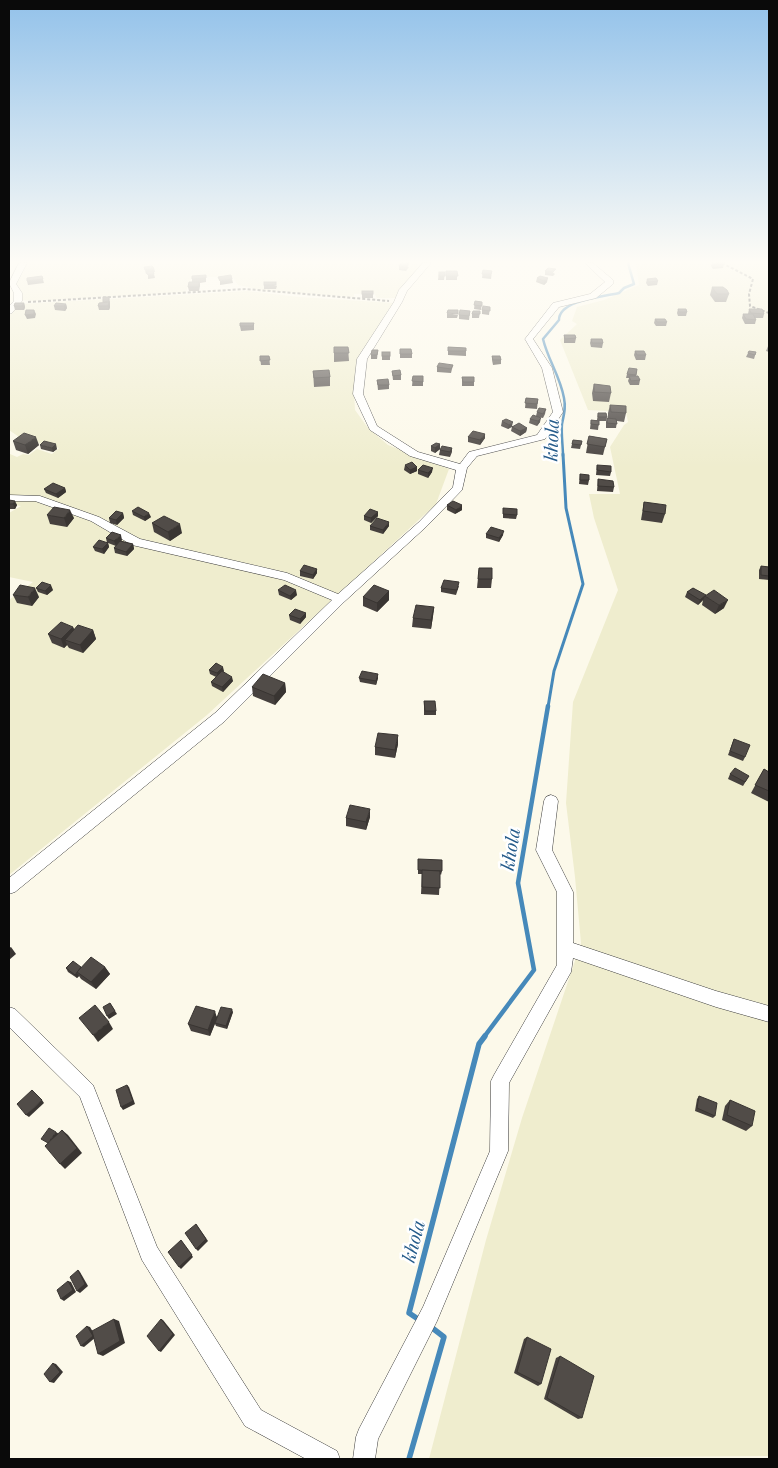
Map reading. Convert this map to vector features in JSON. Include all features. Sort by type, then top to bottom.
[{"type":"street","points":[[379,332],[362,359],[358,394],[373,428],[414,454],[462,468]]},
{"type":"street","points":[[9,887],[220,717],[340,599],[423,524],[458,488],[462,468],[473,454],[541,437],[558,412],[548,368],[529,339],[535,332]]},
{"type":"street","points":[[9,498],[36,498],[95,519],[136,542],[287,577],[340,599]]},
{"type":"street","points":[[364,1459],[367,1437],[430,1314],[499,1151],[500,1081],[565,966],[565,892],[544,850],[551,801]]},
{"type":"street","points":[[565,948],[716,999],[769,1014]]},
{"type":"street","points":[[9,1015],[87,1091],[150,1253],[253,1418],[328,1459]]},
{"type":"shaded area","points":[[9,332],[375,332],[362,352],[354,392],[355,410],[368,428],[388,445],[449,469],[436,504],[207,715],[9,875],[9,600],[33,582],[9,577],[9,513],[21,506],[9,504],[9,456],[10,454],[17,457],[23,454],[29,455],[37,449],[52,454],[59,448],[22,439],[9,430]]},
{"type":"shaded area","points":[[569,332],[769,332],[769,1456],[429,1459],[486,1240],[522,1118],[581,943],[566,803],[573,702],[618,590],[594,518],[589,494],[620,494],[610,447],[628,422],[626,412],[588,410],[560,340]]},
{"type":"building","points":[[564,335],[575,335],[576,338],[565,339]]},
{"type":"building","points":[[591,339],[602,339],[603,343],[592,343]]},
{"type":"building","points":[[334,347],[348,347],[349,353],[334,353]]},
{"type":"building","points":[[448,347],[466,348],[466,351],[448,351]]},
{"type":"building","points":[[400,349],[411,349],[412,354],[400,354]]},
{"type":"building","points":[[372,350],[378,350],[377,355],[371,355]]},
{"type":"building","points":[[635,351],[644,351],[646,355],[637,355]]},
{"type":"building","points":[[749,351],[756,352],[755,355],[748,353]]},
{"type":"building","points":[[382,352],[390,352],[390,356],[382,356]]},
{"type":"building","points":[[260,356],[269,356],[270,360],[260,361]]},
{"type":"building","points":[[492,356],[500,356],[501,360],[493,360]]},
{"type":"building","points":[[439,363],[453,365],[451,369],[437,367]]},
{"type":"building","points":[[629,368],[637,369],[636,375],[627,374]]},
{"type":"building","points":[[329,370],[330,377],[314,378],[313,371]]},
{"type":"building","points":[[400,370],[401,375],[393,376],[392,371]]},
{"type":"building","points":[[413,376],[423,376],[423,382],[412,381]]},
{"type":"building","points":[[629,376],[638,376],[640,380],[631,381]]},
{"type":"building","points":[[462,377],[474,377],[474,382],[463,382]]},
{"type":"building","points":[[388,379],[389,385],[378,385],[377,380]]},
{"type":"building","points":[[594,384],[610,386],[611,393],[594,392]]},
{"type":"building","points":[[526,398],[538,399],[537,404],[525,403]]},
{"type":"building","points":[[610,405],[626,406],[626,413],[611,412]]},
{"type":"building","points":[[539,408],[546,409],[543,414],[537,412]]},
{"type":"building","points":[[598,413],[606,413],[607,417],[598,417]]},
{"type":"building","points":[[533,415],[541,418],[538,421],[530,419]]},
{"type":"building","points":[[607,418],[616,419],[617,424],[607,423]]},
{"type":"building","points":[[506,419],[513,422],[509,425],[502,421]]},
{"type":"building","points":[[591,420],[599,421],[599,425],[591,424]]},
{"type":"building","points":[[519,423],[527,428],[520,431],[512,427]]},
{"type":"building","points":[[473,431],[485,434],[480,440],[468,437]]},
{"type":"building","points":[[24,433],[36,437],[25,445],[13,441]]},
{"type":"building","points":[[589,436],[607,439],[605,447],[587,444]]},
{"type":"building","points":[[573,440],[582,441],[581,445],[572,444]]},
{"type":"building","points":[[44,441],[56,444],[52,448],[40,445]]},
{"type":"building","points":[[436,443],[440,444],[435,448],[431,446]]},
{"type":"building","points":[[442,446],[452,448],[450,452],[440,450]]},
{"type":"building","points":[[412,462],[417,467],[410,470],[405,465]]},
{"type":"building","points":[[423,465],[433,468],[428,473],[418,470]]},
{"type":"building","points":[[597,465],[611,466],[611,472],[597,470]]},
{"type":"building","points":[[580,474],[589,475],[589,480],[580,480]]},
{"type":"building","points":[[598,479],[613,481],[614,487],[598,486]]},
{"type":"building","points":[[53,483],[65,488],[56,494],[44,489]]},
{"type":"building","points":[[9,500],[15,501],[13,504],[9,504]]},
{"type":"building","points":[[453,501],[462,505],[456,510],[447,505]]},
{"type":"building","points":[[644,502],[666,505],[665,514],[643,511]]},
{"type":"building","points":[[54,507],[70,510],[64,518],[47,515]]},
{"type":"building","points":[[138,507],[149,513],[144,517],[132,511]]},
{"type":"building","points":[[503,508],[517,509],[517,515],[503,514]]},
{"type":"building","points":[[370,509],[378,512],[371,518],[364,516]]},
{"type":"building","points":[[116,511],[123,513],[116,520],[109,518]]},
{"type":"building","points":[[164,516],[180,524],[168,532],[152,523]]},
{"type":"building","points":[[377,518],[389,522],[383,530],[370,526]]},
{"type":"building","points":[[491,527],[504,531],[499,538],[486,534]]},
{"type":"building","points":[[112,532],[121,535],[114,541],[106,538]]},
{"type":"building","points":[[99,540],[108,543],[102,549],[93,547]]},
{"type":"building","points":[[120,541],[133,544],[126,552],[114,548]]},
{"type":"building","points":[[304,565],[317,569],[313,575],[300,571]]},
{"type":"building","points":[[761,566],[769,567],[769,576],[761,575]]},
{"type":"building","points":[[479,568],[492,568],[492,579],[478,579]]},
{"type":"building","points":[[444,580],[459,582],[457,590],[441,588]]},
{"type":"building","points":[[42,582],[51,585],[45,591],[36,588]]},
{"type":"building","points":[[20,585],[35,588],[28,597],[13,595]]},
{"type":"building","points":[[285,585],[296,590],[290,596],[278,590]]},
{"type":"building","points":[[374,585],[389,591],[377,603],[363,597]]},
{"type":"building","points":[[693,588],[706,595],[700,600],[687,592]]},
{"type":"building","points":[[714,590],[728,600],[719,605],[705,596]]},
{"type":"building","points":[[416,605],[434,607],[431,620],[413,618]]},
{"type":"building","points":[[295,609],[306,613],[300,619],[289,615]]},
{"type":"building","points":[[61,622],[73,627],[61,639],[48,634]]},
{"type":"building","points":[[78,625],[93,630],[80,645],[65,640]]},
{"type":"building","points":[[216,663],[223,667],[217,673],[209,670]]},
{"type":"building","points":[[222,671],[232,677],[222,687],[211,682]]},
{"type":"building","points":[[362,671],[378,674],[376,681],[359,678]]},
{"type":"building","points":[[263,674],[285,683],[274,696],[252,687]]},
{"type":"building","points":[[424,701],[435,701],[436,711],[425,711]]},
{"type":"building","points":[[378,733],[398,735],[395,750],[375,747]]},
{"type":"building","points":[[734,739],[750,745],[745,757],[730,751]]},
{"type":"building","points":[[735,768],[749,776],[745,782],[730,774]]},
{"type":"building","points":[[764,769],[769,772],[769,791],[755,785]]},
{"type":"building","points":[[350,805],[370,809],[366,822],[346,818]]},
{"type":"building","points":[[418,859],[442,860],[442,871],[418,870]]},
{"type":"building","points":[[422,870],[440,871],[440,888],[422,887]]},
{"type":"building","points":[[91,957],[105,967],[91,982],[77,972]]},
{"type":"building","points":[[73,961],[81,967],[75,975],[66,968]]},
{"type":"building","points":[[110,1003],[115,1011],[107,1016],[103,1007]]},
{"type":"building","points":[[95,1005],[109,1022],[93,1035],[79,1018]]},
{"type":"building","points":[[196,1006],[215,1011],[208,1030],[188,1024]]},
{"type":"building","points":[[221,1007],[232,1009],[226,1026],[215,1023]]},
{"type":"building","points":[[127,1085],[133,1101],[121,1107],[116,1090]]},
{"type":"building","points":[[32,1090],[42,1100],[26,1115],[17,1104]]},
{"type":"building","points":[[699,1096],[717,1103],[715,1116],[697,1108]]},
{"type":"building","points":[[730,1100],[755,1111],[752,1126],[727,1115]]},
{"type":"building","points":[[49,1128],[56,1132],[48,1143],[41,1139]]},
{"type":"building","points":[[62,1130],[77,1148],[60,1164],[45,1146]]},
{"type":"building","points":[[196,1224],[206,1239],[196,1249],[185,1233]]},
{"type":"building","points":[[181,1240],[192,1255],[179,1267],[168,1252]]},
{"type":"building","points":[[78,1270],[85,1284],[77,1291],[70,1277]]},
{"type":"building","points":[[68,1281],[73,1290],[61,1299],[57,1290]]},
{"type":"building","points":[[114,1319],[120,1341],[98,1354],[92,1331]]},
{"type":"building","points":[[161,1319],[173,1334],[159,1351],[147,1336]]},
{"type":"building","points":[[87,1326],[93,1336],[81,1346],[76,1336]]},
{"type":"building","points":[[527,1337],[551,1349],[541,1384],[517,1372]]},
{"type":"building","points":[[560,1356],[594,1376],[582,1418],[547,1398]]},
{"type":"building","points":[[53,1363],[60,1372],[50,1382],[44,1374]]},
{"type":"waterway","name":"khola","points":[[549,332],[543,339],[560,382],[564,398],[563,456]]},
{"type":"waterway","name":"khola","points":[[548,707],[554,671],[583,584],[566,508],[563,454]]},
{"type":"waterway","name":"khola","points":[[484,1037],[534,970],[518,883],[548,706]]},
{"type":"waterway","name":"khola","points":[[421,1321],[409,1313],[479,1044],[485,1036]]},
{"type":"waterway","name":"khola","points":[[409,1459],[444,1337],[431,1327]]}]
